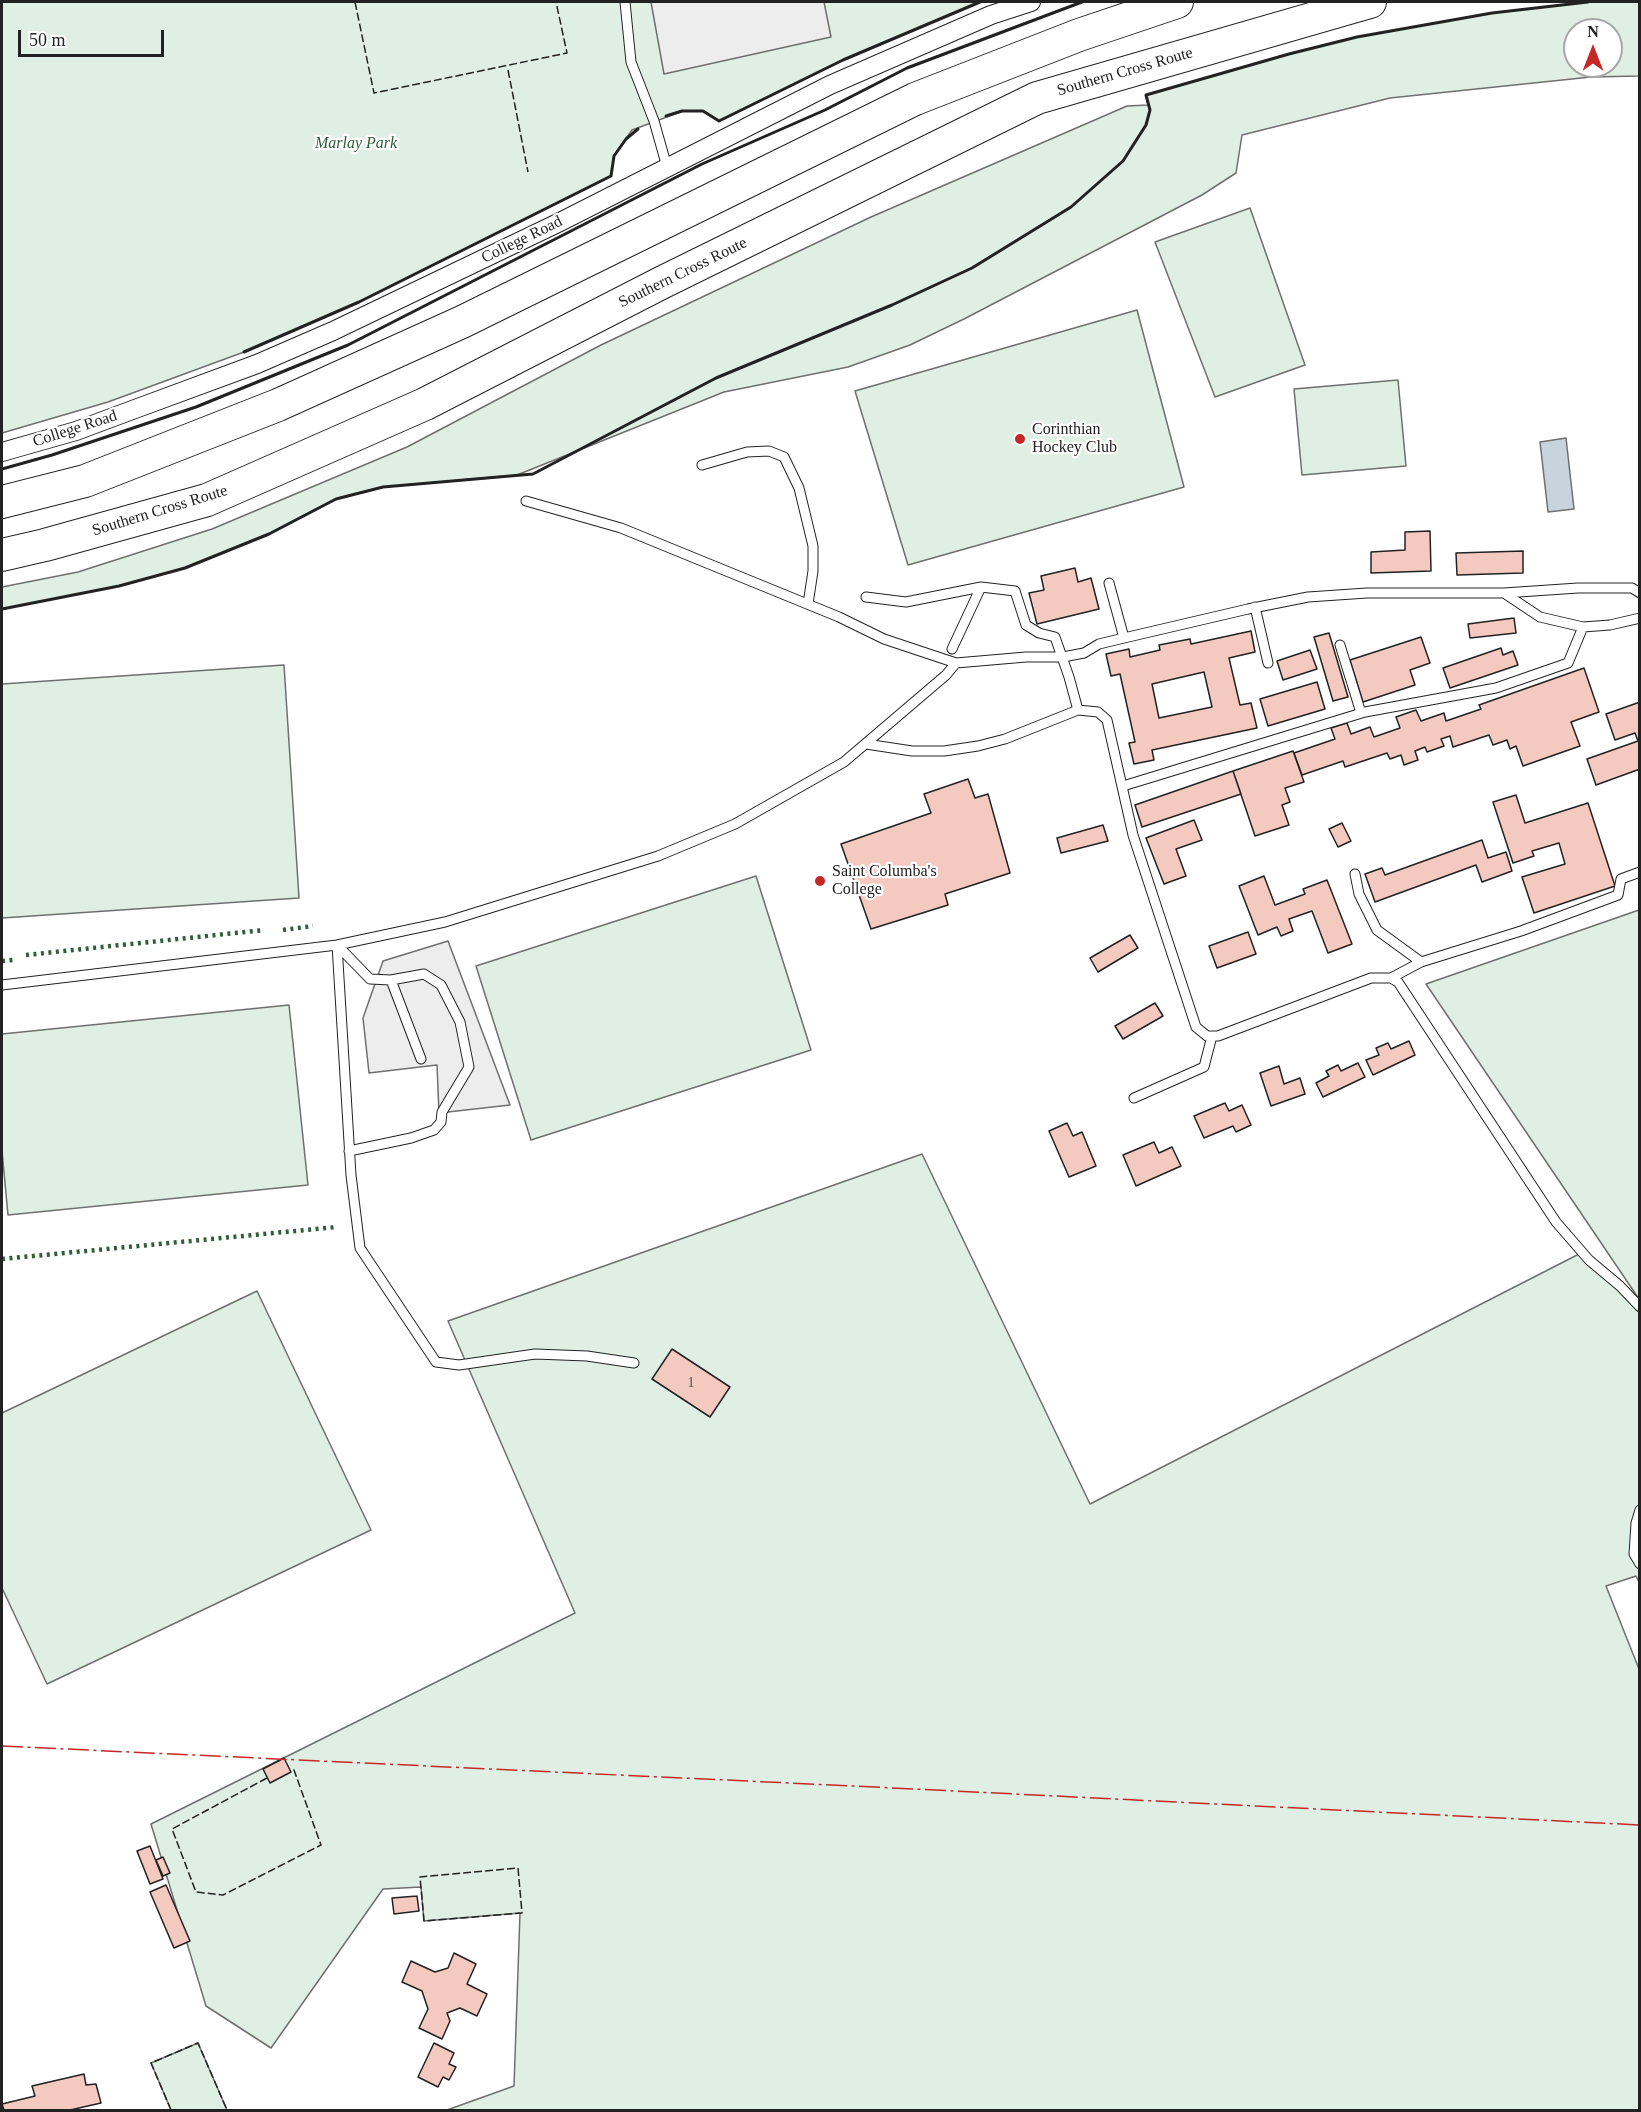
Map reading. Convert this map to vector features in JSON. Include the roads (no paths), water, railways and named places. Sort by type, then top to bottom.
[{"type":"highway","points":[[2,502],[85,481],[278,405],[462,322],[915,99],[1079,35],[1177,2]]},
{"type":"highway","name":"Southern Cross Route","points":[[2,555],[45,546],[207,500],[371,428],[425,404],[663,282],[1037,98],[1370,2]]},
{"type":"street","name":"College Road","points":[[2,452],[76,431],[257,364],[333,331],[560,222],[830,86],[991,15],[1031,2]]},
{"type":"lane","points":[[625,2],[631,62],[654,121],[667,167]]},
{"type":"lane","points":[[702,465],[747,452],[769,451],[784,457],[799,488],[813,546],[813,571],[808,604]]},
{"type":"lane","points":[[526,501],[621,528],[808,604],[884,639],[956,663],[1026,657],[1063,657],[1084,653],[1100,644],[1124,638],[1308,597],[1367,593],[1504,593],[1632,588],[1640,593]]},
{"type":"lane","points":[[1109,583],[1124,638]]},
{"type":"lane","points":[[952,649],[981,587]]},
{"type":"lane","points":[[866,597],[906,602],[981,587],[1015,591],[1026,625],[1039,633],[1055,637],[1078,710]]},
{"type":"lane","points":[[1504,593],[1540,617],[1583,627],[1610,626],[1640,618]]},
{"type":"lane","points":[[1255,607],[1268,663]]},
{"type":"lane","points":[[1123,786],[1361,713],[1496,688],[1568,663],[1583,627]]},
{"type":"lane","points":[[1340,645],[1361,713]]},
{"type":"lane","points":[[2,985],[337,945],[445,922],[658,856],[735,824],[844,762],[946,675],[956,663]]},
{"type":"lane","points":[[866,744],[912,751],[944,751],[1005,739],[1078,710],[1098,712],[1107,720],[1133,835],[1196,1028],[1207,1036],[1218,1036],[1371,978],[1391,978],[1421,962],[1521,931],[1618,895],[1621,879],[1640,872]]},
{"type":"lane","points":[[1355,874],[1359,894],[1377,930],[1421,962]]},
{"type":"lane","points":[[337,945],[370,979],[391,980],[424,974],[441,985],[460,1022],[469,1067],[442,1112],[441,1122],[434,1130],[411,1138],[350,1151]]},
{"type":"lane","points":[[337,945],[350,1151],[360,1248],[436,1362],[459,1365],[535,1354],[587,1356],[634,1363]]},
{"type":"lane","points":[[1391,978],[1398,982],[1556,1222],[1589,1260],[1620,1286],[1640,1307]]},
{"type":"lane","points":[[391,980],[421,1059]]},
{"type":"lane","points":[[1134,1098],[1204,1067],[1212,1036]]},
{"type":"lane","points":[[1640,1510],[1636,1523],[1634,1554],[1640,1564]]},
{"type":"place","name":"Corinthian Hockey Club","points":[[1020,439]]},
{"type":"place","name":"Saint Columba's College","points":[[820,881]]},
{"type":"park label","name":"Marlay Park","points":[[356,144]]}]
